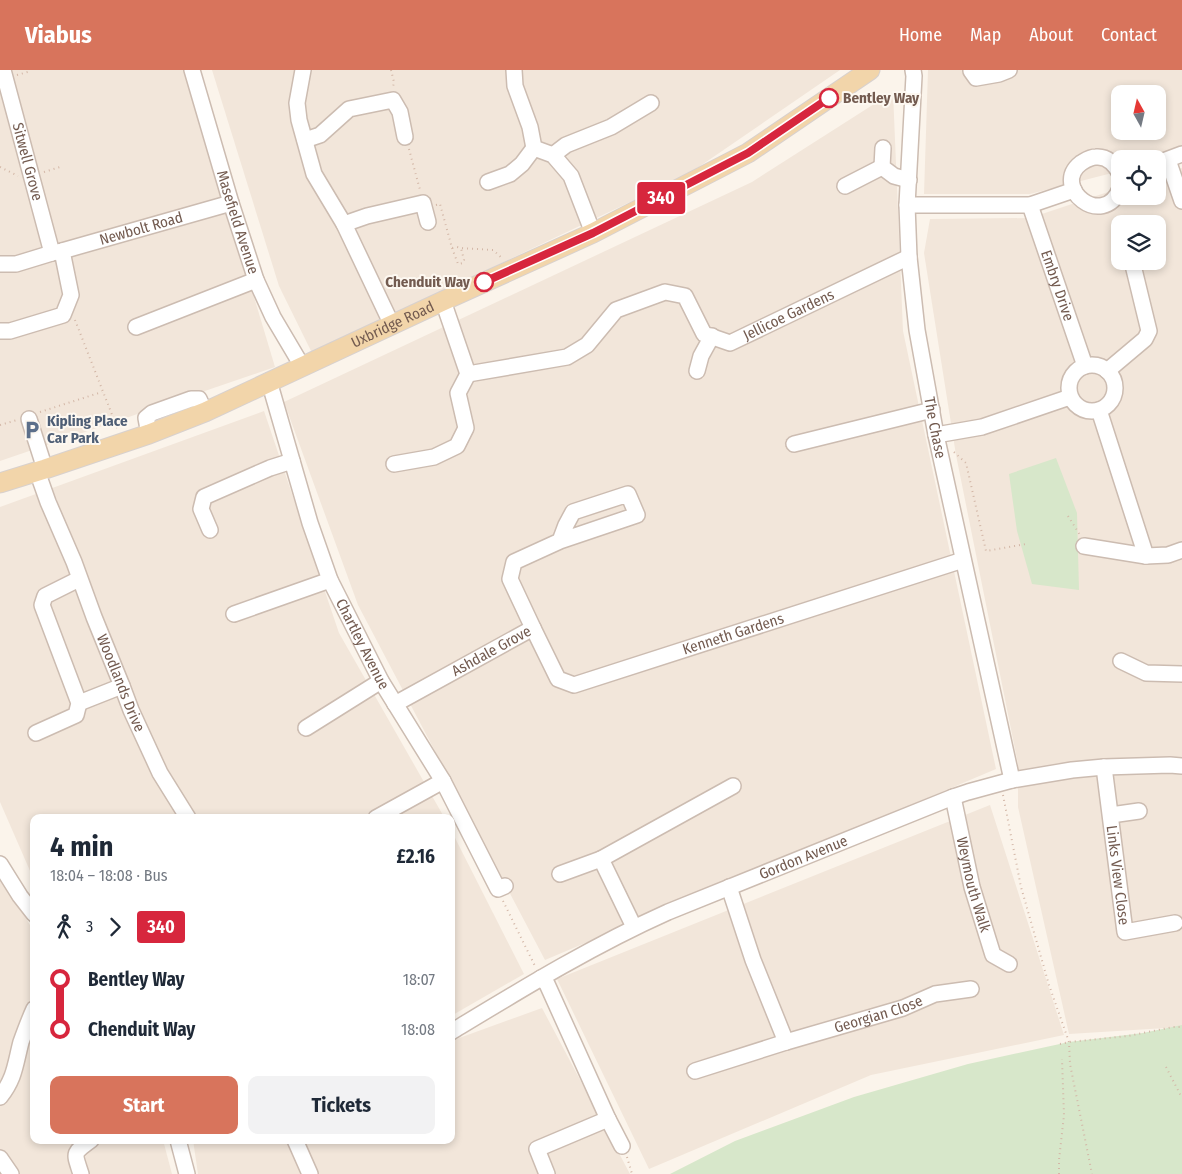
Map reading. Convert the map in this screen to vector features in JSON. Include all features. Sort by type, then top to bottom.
[{"type":"main road","name":"Uxbridge Road","points":[[0,483],[123,443],[205,412],[593,233],[748,153],[862,72]]},
{"type":"street","name":"Sitwell Grove","points":[[3,70],[26,177],[57,252],[71,295],[68,301]]},
{"type":"street","name":"Masefield Avenue","points":[[192,70],[256,280],[273,317],[302,366]]},
{"type":"street","points":[[303,70],[297,103],[299,120],[314,174],[344,224],[392,325]]},
{"type":"street","points":[[488,182],[510,174],[522,164],[534,148],[530,127],[515,86],[514,70]]},
{"type":"street","name":"The Chase","points":[[913,70],[907,205],[917,330],[936,436],[963,560],[1006,781]]},
{"type":"street","points":[[971,71],[976,78],[999,74],[1009,70]]},
{"type":"street","points":[[305,140],[320,135],[349,109],[393,100],[400,112],[406,137]]},
{"type":"street","points":[[553,154],[566,145],[611,127],[651,103]]},
{"type":"street","points":[[534,148],[553,154],[571,176],[593,233]]},
{"type":"street","points":[[882,167],[883,148]]},
{"type":"street","points":[[1111,162],[1104,158],[1095,157],[1087,159],[1077,166],[1072,182],[1080,200],[1088,204],[1096,206],[1111,201]]},
{"type":"street","points":[[1169,159],[1182,201]]},
{"type":"street","points":[[882,167],[894,176],[909,180]]},
{"type":"street","points":[[844,186],[882,167]]},
{"type":"street","points":[[907,205],[1030,205],[1074,190]]},
{"type":"street","name":"Newbolt Road","points":[[0,264],[16,264],[231,203]]},
{"type":"street","name":"Embry Drive","points":[[1030,205],[1085,366]]},
{"type":"street","points":[[344,224],[367,216],[425,210]]},
{"type":"street","name":"Jellicoe Gardens","points":[[712,336],[730,343],[910,257]]},
{"type":"street","points":[[1107,371],[1145,339],[1150,331],[1134,270]]},
{"type":"street","points":[[136,327],[256,280]]},
{"type":"street","points":[[468,374],[567,357],[587,345],[616,310],[665,292],[685,296],[704,334],[712,336],[701,356],[697,371]]},
{"type":"street","points":[[0,331],[10,331],[63,315],[68,301]]},
{"type":"street","points":[[394,464],[434,457],[457,446],[466,428],[458,393],[468,374],[443,301]]},
{"type":"street","points":[[1085,366],[1100,366],[1113,379],[1114,395],[1110,402],[1099,410],[1083,409],[1076,405],[1070,397],[1070,380],[1074,373],[1085,366]]},
{"type":"street","name":"Chartley Avenue","points":[[269,381],[310,523],[330,580],[380,681],[444,781],[501,888]]},
{"type":"street","points":[[936,436],[982,427],[1070,397]]},
{"type":"street","points":[[794,444],[932,410]]},
{"type":"street","points":[[1099,410],[1146,556]]},
{"type":"street","name":"Woodlands Drive","points":[[28,417],[48,502],[74,562],[131,710],[160,773],[186,814]]},
{"type":"street","points":[[210,530],[201,509],[204,497],[270,468],[292,461]]},
{"type":"street","name":"Ashdale Grove","points":[[395,704],[533,628],[510,579],[514,562],[560,541],[637,515],[628,494],[573,512],[560,541]]},
{"type":"street","points":[[1086,547],[1146,556],[1168,555],[1182,550]]},
{"type":"street","name":"Kenneth Gardens","points":[[533,628],[558,679],[574,685],[963,560]]},
{"type":"street","points":[[36,733],[76,714],[79,704],[42,605],[45,596],[79,579]]},
{"type":"street","points":[[234,614],[330,580]]},
{"type":"street","points":[[1121,661],[1146,673],[1182,674]]},
{"type":"street","points":[[306,728],[380,681]]},
{"type":"street","points":[[79,704],[122,686]]},
{"type":"street","name":"Gordon Avenue","points":[[455,1030],[582,955],[668,912],[953,796],[1006,781],[1072,770],[1104,767],[1182,766]]},
{"type":"street","name":"Links View Close","points":[[1104,767],[1125,932],[1175,923]]},
{"type":"street","points":[[383,814],[444,781]]},
{"type":"street","points":[[560,874],[601,859],[733,786]]},
{"type":"street","name":"Weymouth Walk","points":[[953,796],[972,887],[993,955],[1009,964]]},
{"type":"street","points":[[1111,814],[1139,811]]},
{"type":"street","points":[[601,859],[634,928]]},
{"type":"street","points":[[0,864],[30,909]]},
{"type":"street","points":[[730,887],[753,960],[786,1042]]},
{"type":"street","points":[[541,978],[547,984],[622,1146]]},
{"type":"street","name":"Georgian Close","points":[[695,1071],[903,1008],[935,994],[971,989]]},
{"type":"street","points":[[0,1097],[12,1079],[21,1043],[30,1019]]},
{"type":"street","points":[[547,1174],[536,1149],[608,1119]]},
{"type":"street","points":[[81,1174],[76,1153],[86,1144]]},
{"type":"street","points":[[179,1144],[186,1174]]},
{"type":"street","points":[[297,1144],[310,1174]]},
{"type":"street","points":[[0,1158],[11,1174]]},
{"type":"path","points":[[391,70],[394,82],[393,100]]},
{"type":"path","points":[[406,137],[425,210],[440,204],[458,264],[463,263],[464,260],[461,248]]},
{"type":"path","points":[[0,167],[26,177],[60,167]]},
{"type":"path","points":[[452,248],[457,246],[461,248],[493,250],[503,259],[508,271]]},
{"type":"path","points":[[68,301],[123,443]]},
{"type":"path","points":[[0,426],[103,391]]},
{"type":"path","points":[[954,452],[966,463],[986,551],[1026,544]]},
{"type":"path","points":[[1068,516],[1086,547]]},
{"type":"path","points":[[1006,781],[1021,887],[1050,984],[1070,1042],[1070,1064],[1092,1174]]},
{"type":"path","points":[[501,888],[541,978]]},
{"type":"path","points":[[1060,1044],[1128,1036],[1182,1026]]},
{"type":"path","points":[[1059,1174],[1064,1115],[1062,1059]]},
{"type":"path","points":[[1166,1067],[1182,1098]]},
{"type":"path","points":[[622,1146],[632,1174]]},
{"type":"shaded area","points":[[0,70],[186,70],[275,367],[0,461]]},
{"type":"shaded area","points":[[212,70],[840,70],[687,175],[312,353],[279,286]]},
{"type":"shaded area","points":[[928,70],[1182,70],[1182,155],[1166,158],[1166,150],[1111,150],[1111,173],[1030,194],[924,194]]},
{"type":"shaded area","points":[[893,92],[903,331],[996,769],[545,960],[358,605],[284,402],[752,182]]},
{"type":"shaded area","points":[[1182,168],[1182,1027],[1069,1034],[1018,807],[1018,764],[956,455],[924,253],[930,219],[1030,218],[1111,191],[1111,205],[1166,205],[1166,173]]},
{"type":"shaded area","points":[[264,411],[339,633],[442,814],[30,814],[30,871],[0,802],[0,507]]},
{"type":"shaded area","points":[[990,805],[1064,1035],[871,1075],[649,1169],[557,979]]},
{"type":"shaded area","points":[[455,838],[524,974],[455,1014]]},
{"type":"shaded area","points":[[0,874],[30,925],[30,1144],[164,1144],[172,1174],[0,1174]]},
{"type":"shaded area","points":[[542,1008],[630,1174],[198,1174],[194,1144],[455,1144],[455,1040]]},
{"type":"green space","points":[[1056,458],[1077,513],[1079,590],[1032,584],[1017,531],[1009,474]]},
{"type":"green space","points":[[1182,1025],[1182,1174],[670,1174],[735,1141],[854,1097],[968,1064],[1069,1042],[1143,1033]]},
{"type":"bus line","name":"340","points":[[484,282],[593,233],[748,153],[829,98]]},
{"type":"place","name":"Bentley Way","points":[[829,98]]},
{"type":"place","name":"Chenduit Way","points":[[484,282]]},
{"type":"place","name":"Kipling Place Car Park","points":[[32,430]]}]
